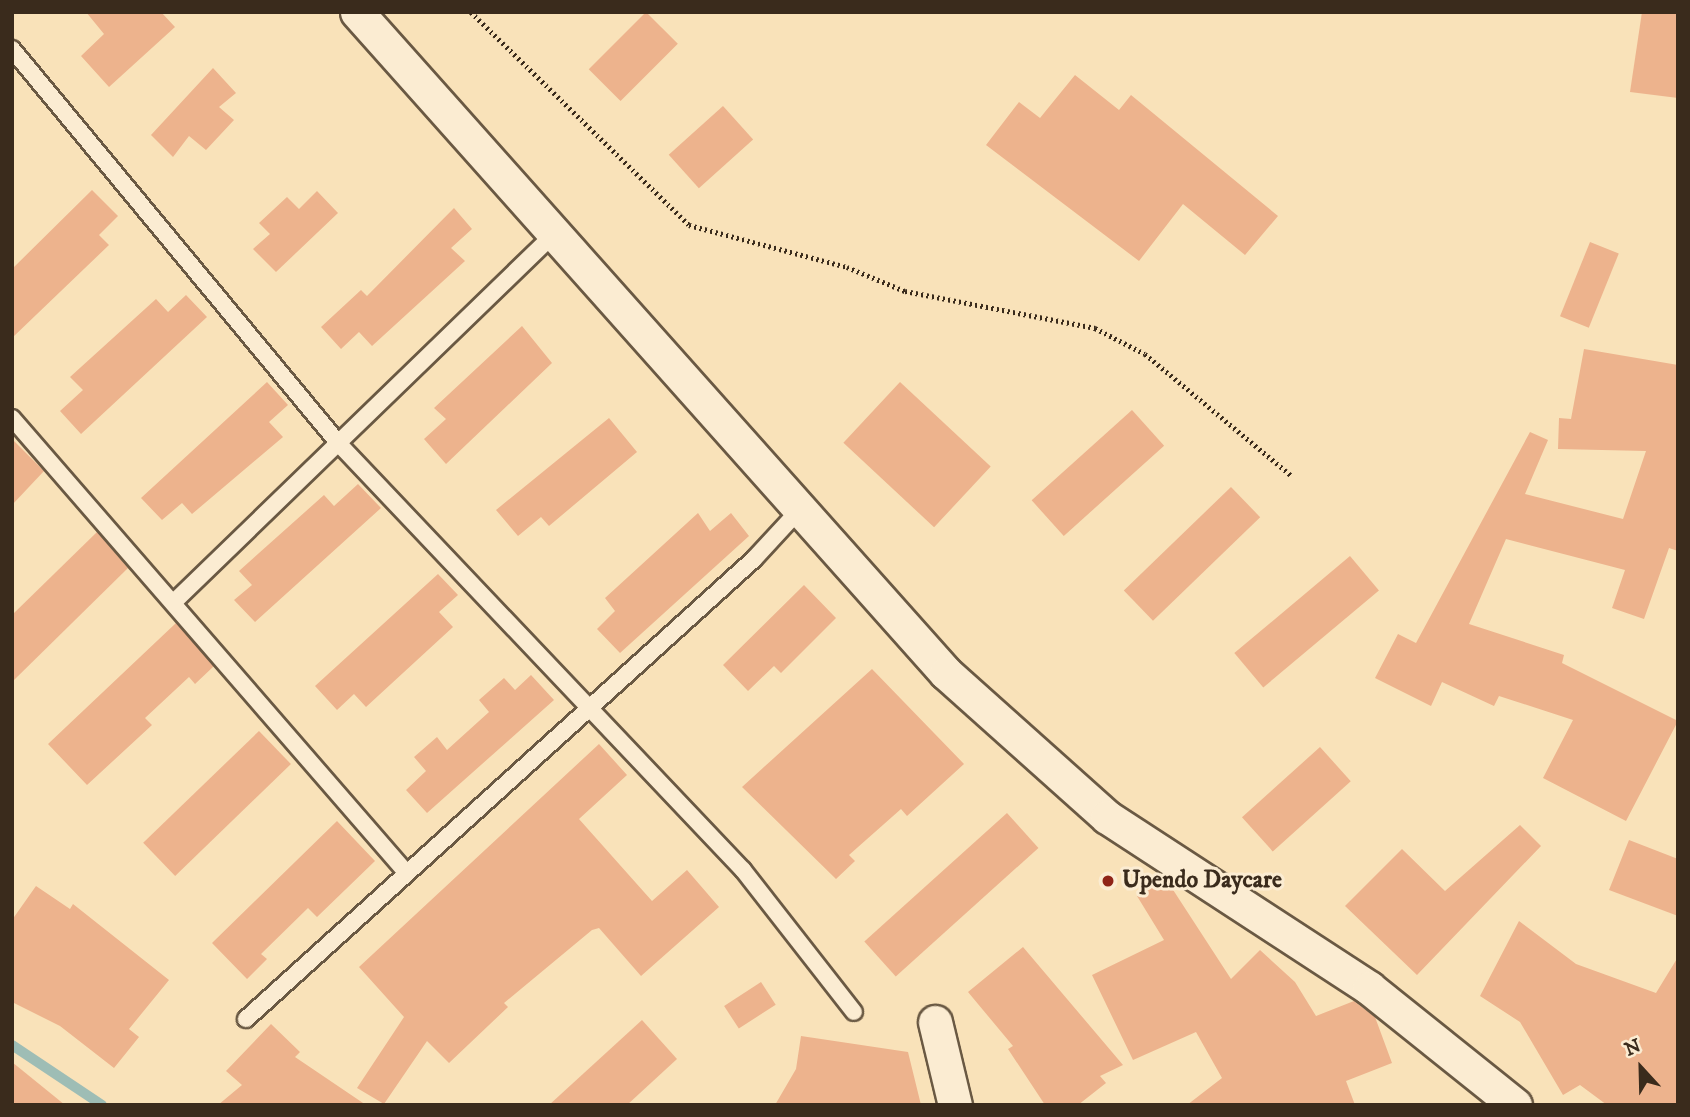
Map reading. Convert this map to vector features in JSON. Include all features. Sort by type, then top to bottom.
[{"type":"street","points":[[357,12],[802,507],[946,673],[1107,817],[1369,988],[1515,1105]]},
{"type":"street","points":[[935,1022],[955,1105]]},
{"type":"lane","points":[[12,50],[340,445],[743,870],[854,1012]]},
{"type":"lane","points":[[176,600],[340,445],[555,233]]},
{"type":"lane","points":[[12,418],[176,600],[405,872]]},
{"type":"lane","points":[[246,1019],[588,706],[754,559],[802,507]]},
{"type":"path","points":[[471,12],[689,225],[847,267],[905,292],[1095,328],[1145,354],[1291,475]]},
{"type":"building","points":[[86,12],[161,12],[175,27],[109,87],[81,56],[104,34]]},
{"type":"building","points":[[646,12],[678,44],[621,101],[589,69]]},
{"type":"building","points":[[1642,12],[1678,12],[1678,98],[1630,92]]},
{"type":"building","points":[[213,68],[236,93],[219,107],[234,120],[206,150],[189,136],[173,157],[151,135]]},
{"type":"building","points":[[1075,75],[1119,110],[1131,95],[1278,216],[1245,255],[1183,204],[1139,261],[986,145],[1019,102],[1040,118]]},
{"type":"building","points":[[723,106],[753,139],[699,188],[669,155]]},
{"type":"building","points":[[92,190],[118,216],[99,235],[109,245],[12,338],[12,269]]},
{"type":"building","points":[[317,191],[338,213],[276,272],[253,249],[270,234],[259,223],[287,197],[299,209]]},
{"type":"building","points":[[454,208],[472,229],[451,248],[465,261],[372,346],[359,332],[341,349],[321,327],[361,290],[367,296]]},
{"type":"building","points":[[1590,242],[1619,254],[1589,328],[1560,316]]},
{"type":"building","points":[[186,295],[207,317],[81,434],[60,411],[83,390],[70,377],[156,299],[168,312]]},
{"type":"building","points":[[522,326],[552,363],[446,464],[424,439],[446,419],[434,408]]},
{"type":"building","points":[[1584,349],[1678,365],[1678,551],[1669,548],[1644,619],[1612,608],[1625,570],[1506,539],[1469,624],[1564,655],[1562,663],[1678,721],[1626,821],[1543,778],[1573,720],[1499,696],[1494,706],[1442,682],[1431,706],[1375,678],[1398,634],[1416,643],[1530,432],[1548,440],[1525,494],[1623,519],[1646,451],[1558,449],[1559,418],[1571,419]]},
{"type":"building","points":[[267,382],[288,405],[269,422],[283,437],[192,514],[182,503],[162,520],[141,498]]},
{"type":"building","points":[[900,382],[991,467],[934,527],[843,443]]},
{"type":"building","points":[[1132,410],[1164,446],[1064,536],[1032,500]]},
{"type":"building","points":[[609,418],[637,452],[549,526],[541,517],[518,536],[496,510]]},
{"type":"building","points":[[12,439],[44,471],[12,505]]},
{"type":"building","points":[[358,484],[381,508],[255,622],[234,600],[252,585],[239,571],[324,495],[334,506]]},
{"type":"building","points":[[1231,487],[1260,517],[1153,621],[1124,591]]},
{"type":"building","points":[[698,513],[710,531],[731,513],[749,536],[620,653],[597,629],[615,611],[605,598]]},
{"type":"building","points":[[97,532],[128,568],[12,682],[12,615]]},
{"type":"building","points":[[1350,556],[1379,590],[1263,688],[1234,653]]},
{"type":"building","points":[[438,574],[458,595],[439,612],[453,627],[366,707],[354,694],[337,710],[315,686]]},
{"type":"building","points":[[804,585],[836,618],[781,673],[774,666],[748,691],[723,665]]},
{"type":"building","points":[[176,623],[214,666],[195,684],[189,677],[145,718],[152,725],[87,785],[48,744]]},
{"type":"building","points":[[872,669],[964,764],[907,816],[901,809],[849,855],[855,861],[836,879],[742,787]]},
{"type":"building","points":[[531,675],[554,700],[427,813],[406,790],[426,771],[414,757],[437,737],[447,750],[489,712],[479,700],[504,678],[515,690]]},
{"type":"building","points":[[259,731],[291,764],[175,876],[143,843]]},
{"type":"building","points":[[599,744],[627,775],[579,819],[652,901],[687,870],[719,907],[641,976],[599,928],[592,930],[504,1003],[508,1007],[449,1063],[427,1041],[384,1104],[357,1088],[404,1017],[359,967]]},
{"type":"building","points":[[1320,747],[1351,781],[1273,851],[1242,817]]},
{"type":"building","points":[[1007,813],[1038,848],[896,976],[864,941]]},
{"type":"building","points":[[337,821],[375,861],[317,917],[308,908],[261,954],[267,959],[247,979],[212,943]]},
{"type":"building","points":[[1520,825],[1541,846],[1417,975],[1345,906],[1402,849],[1445,891]]},
{"type":"building","points":[[1629,840],[1678,859],[1678,916],[1609,890]]},
{"type":"building","points":[[1166,879],[1231,979],[1260,950],[1295,982],[1316,1016],[1354,1001],[1375,1017],[1392,1063],[1346,1081],[1355,1105],[1187,1105],[1222,1078],[1196,1032],[1133,1060],[1092,975],[1164,940],[1137,896]]},
{"type":"building","points":[[36,886],[70,909],[73,904],[169,980],[129,1029],[139,1037],[114,1068],[60,1026],[12,1002],[12,920]]},
{"type":"building","points":[[1519,921],[1576,964],[1656,993],[1678,957],[1678,1105],[1607,1105],[1580,1085],[1563,1095],[1520,1022],[1480,996]]},
{"type":"building","points":[[1023,947],[1123,1065],[1100,1076],[1106,1083],[1078,1105],[1045,1105],[1008,1049],[1013,1046],[968,992]]},
{"type":"building","points":[[761,982],[776,1005],[739,1029],[724,1006]]},
{"type":"building","points":[[642,1020],[677,1059],[627,1105],[549,1105]]},
{"type":"building","points":[[271,1024],[300,1052],[295,1057],[366,1105],[218,1105],[242,1085],[226,1071]]},
{"type":"building","points":[[801,1036],[908,1052],[921,1105],[775,1105],[796,1069]]},
{"type":"building","points":[[12,1062],[65,1105],[12,1105]]},
{"type":"waterway","points":[[12,1045],[102,1105]]},
{"type":"place","name":"Upendo Daycare","points":[[1108,881]]}]
